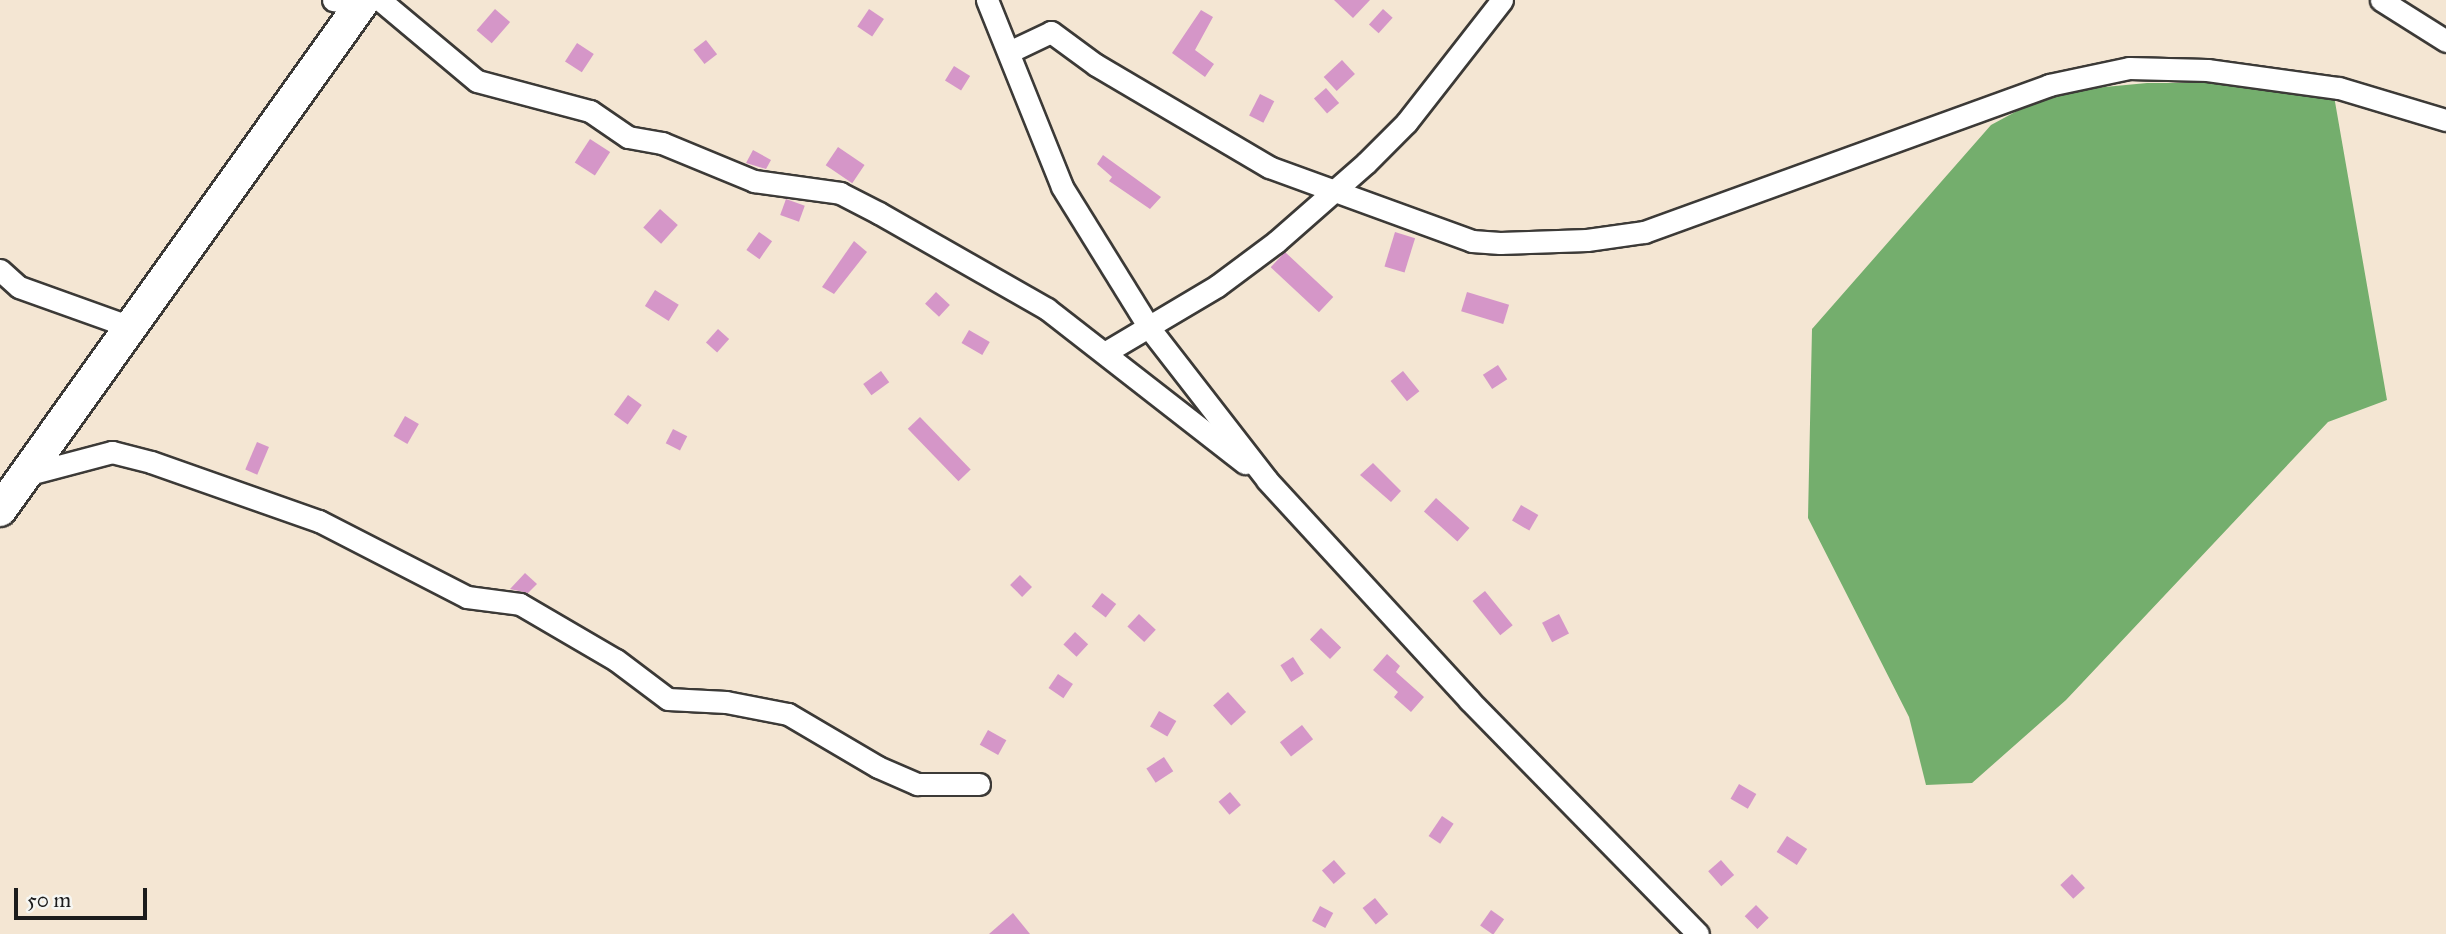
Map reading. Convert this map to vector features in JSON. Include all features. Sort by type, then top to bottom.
[{"type":"highway","points":[[0,510],[360,1]]},
{"type":"street","points":[[986,0],[1010,51],[1062,187],[1150,329],[1267,480],[1469,699],[1698,934]]},
{"type":"street","points":[[1107,352],[1150,329],[1276,242],[1406,123],[1502,0]]},
{"type":"street","points":[[2381,0],[2446,41]]},
{"type":"street","points":[[360,1],[478,81],[590,111],[628,137],[662,143],[754,181],[840,193],[986,272],[1107,352],[1267,480]]},
{"type":"street","points":[[1010,51],[1051,32],[1226,145],[1269,167],[1472,242],[1587,240],[1633,234],[2049,85],[2129,68],[2207,70],[2339,88],[2446,120]]},
{"type":"street","points":[[0,270],[19,288],[131,327]]},
{"type":"street","points":[[25,475],[112,453],[189,474],[237,495],[319,521],[467,597],[520,604],[616,660],[668,699],[726,702],[788,714],[878,767],[917,784],[979,784]]},
{"type":"green space","points":[[2147,83],[2264,83],[2334,96],[2387,400],[2328,422],[2066,700],[1972,783],[1926,785],[1909,717],[1808,518],[1812,329],[1991,125],[2052,92]]},
{"type":"building","points":[[1334,0],[1370,0],[1353,18]]},
{"type":"building","points":[[495,9],[510,22],[492,43],[477,30]]},
{"type":"building","points":[[869,9],[884,19],[872,36],[857,26]]},
{"type":"building","points":[[1383,9],[1393,18],[1379,33],[1369,25]]},
{"type":"building","points":[[1201,10],[1213,17],[1195,50],[1214,64],[1205,77],[1172,53]]},
{"type":"building","points":[[706,40],[717,54],[704,64],[693,50]]},
{"type":"building","points":[[577,43],[594,54],[582,72],[565,61]]},
{"type":"building","points":[[1342,60],[1355,74],[1337,91],[1324,77]]},
{"type":"building","points":[[954,66],[970,76],[961,90],[945,80]]},
{"type":"building","points":[[1326,88],[1339,103],[1327,114],[1314,98]]},
{"type":"building","points":[[1260,94],[1274,101],[1263,123],[1249,115]]},
{"type":"building","points":[[590,139],[610,152],[595,176],[575,162]]},
{"type":"building","points":[[838,147],[865,165],[852,183],[826,165]]},
{"type":"building","points":[[753,150],[771,160],[766,169],[746,163]]},
{"type":"building","points":[[1103,155],[1161,197],[1150,209],[1109,181],[1112,177],[1097,164]]},
{"type":"building","points":[[786,199],[805,206],[799,222],[780,215]]},
{"type":"building","points":[[660,209],[678,225],[661,244],[643,228]]},
{"type":"building","points":[[759,232],[772,241],[759,259],[746,250]]},
{"type":"building","points":[[1395,232],[1415,238],[1405,273],[1384,266]]},
{"type":"building","points":[[854,241],[867,252],[834,294],[822,287]]},
{"type":"building","points":[[1285,252],[1333,297],[1319,312],[1271,267]]},
{"type":"building","points":[[655,290],[679,305],[669,321],[645,306]]},
{"type":"building","points":[[936,292],[950,305],[939,317],[925,304]]},
{"type":"building","points":[[1467,292],[1509,305],[1503,324],[1461,311]]},
{"type":"building","points":[[718,329],[729,339],[717,352],[706,342]]},
{"type":"building","points":[[969,330],[990,342],[982,355],[962,343]]},
{"type":"building","points":[[1498,365],[1507,379],[1492,389],[1483,375]]},
{"type":"building","points":[[881,371],[889,382],[871,395],[863,384]]},
{"type":"building","points":[[1403,371],[1419,391],[1407,401],[1391,381]]},
{"type":"building","points":[[628,395],[642,405],[628,424],[614,414]]},
{"type":"building","points":[[405,416],[419,424],[407,444],[394,436]]},
{"type":"building","points":[[920,417],[971,470],[958,481],[908,429]]},
{"type":"building","points":[[673,429],[687,436],[680,451],[666,443]]},
{"type":"building","points":[[257,442],[269,447],[257,475],[245,470]]},
{"type":"building","points":[[1373,463],[1401,491],[1391,502],[1360,475]]},
{"type":"building","points":[[1436,498],[1469,528],[1457,541],[1424,511]]},
{"type":"building","points":[[1521,505],[1538,515],[1529,531],[1512,521]]},
{"type":"building","points":[[525,573],[537,584],[528,593],[510,589]]},
{"type":"building","points":[[1020,575],[1032,587],[1022,597],[1010,585]]},
{"type":"building","points":[[1485,591],[1513,625],[1500,635],[1473,601]]},
{"type":"building","points":[[1102,593],[1116,604],[1106,617],[1092,606]]},
{"type":"building","points":[[1139,614],[1156,630],[1144,642],[1127,626]]},
{"type":"building","points":[[1559,614],[1569,634],[1552,642],[1542,623]]},
{"type":"building","points":[[1321,628],[1341,647],[1330,659],[1310,640]]},
{"type":"building","points":[[1075,632],[1088,644],[1077,657],[1063,644]]},
{"type":"building","points":[[1387,654],[1400,666],[1396,672],[1424,697],[1411,712],[1394,697],[1398,692],[1373,670]]},
{"type":"building","points":[[1293,657],[1304,674],[1291,682],[1280,665]]},
{"type":"building","points":[[1058,674],[1073,684],[1063,698],[1048,688]]},
{"type":"building","points":[[1228,692],[1246,712],[1231,725],[1213,705]]},
{"type":"building","points":[[1159,711],[1176,721],[1167,737],[1150,727]]},
{"type":"building","points":[[1302,725],[1313,739],[1291,756],[1280,742]]},
{"type":"building","points":[[988,730],[1006,740],[998,755],[980,745]]},
{"type":"building","points":[[1164,757],[1173,771],[1156,783],[1146,768]]},
{"type":"building","points":[[1739,784],[1756,794],[1748,809],[1730,799]]},
{"type":"building","points":[[1230,792],[1241,805],[1229,815],[1219,802]]},
{"type":"building","points":[[1442,816],[1454,824],[1440,844],[1429,836]]},
{"type":"building","points":[[1787,836],[1807,849],[1797,865],[1777,852]]},
{"type":"building","points":[[1334,860],[1346,874],[1334,884],[1322,870]]},
{"type":"building","points":[[1721,860],[1734,875],[1721,886],[1708,871]]},
{"type":"building","points":[[2072,874],[2085,888],[2073,899],[2060,885]]},
{"type":"building","points":[[1375,898],[1388,914],[1376,924],[1363,908]]},
{"type":"building","points":[[1756,905],[1769,918],[1757,929],[1745,916]]},
{"type":"building","points":[[1320,906],[1333,913],[1325,928],[1312,921]]},
{"type":"building","points":[[1491,910],[1504,919],[1494,934],[1480,926]]},
{"type":"building","points":[[1013,913],[1030,934],[989,934]]}]
